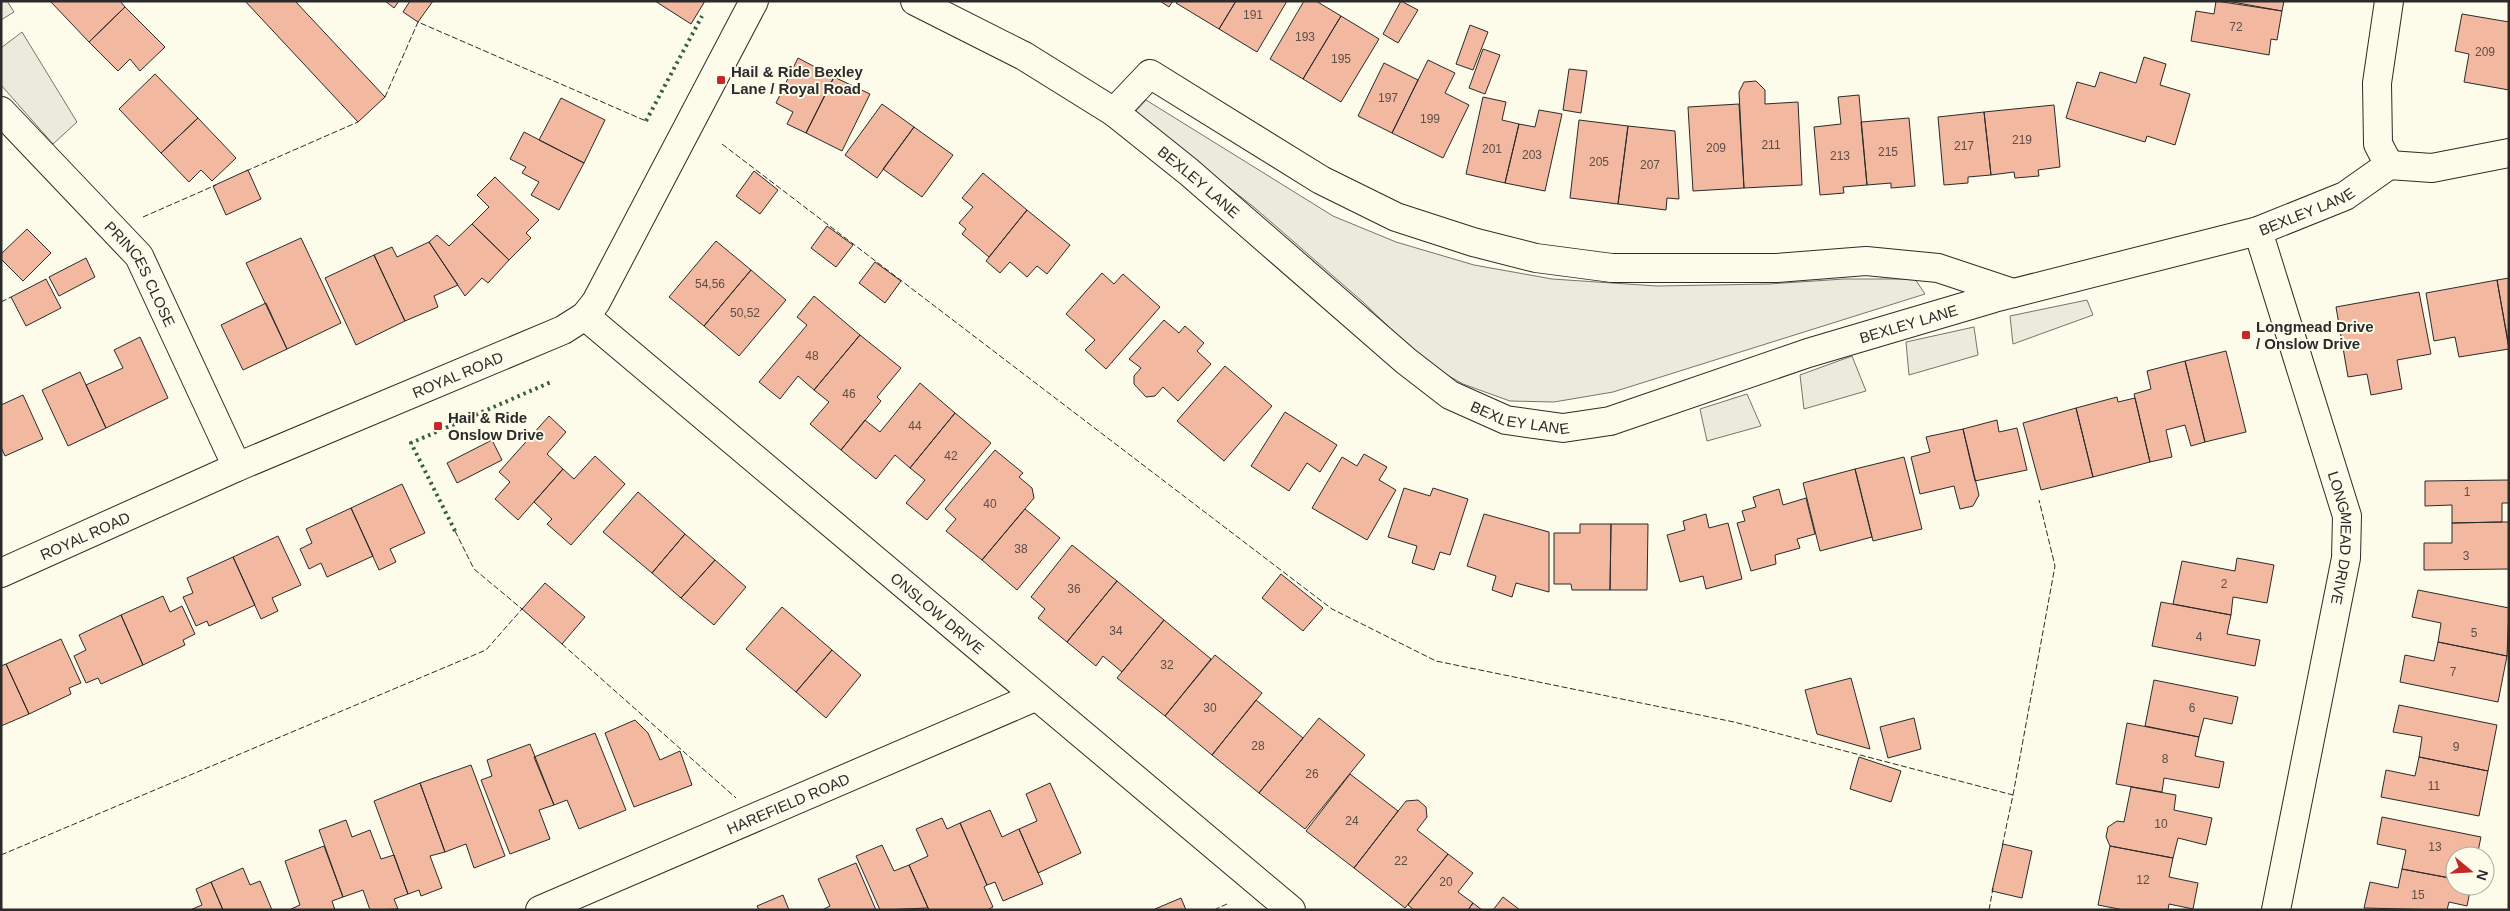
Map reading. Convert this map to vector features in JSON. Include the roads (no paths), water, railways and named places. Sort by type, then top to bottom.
[{"type":"street","name":"ROYAL ROAD","points":[[1,573],[237,467],[563,330],[585,316],[596,302],[754,1]]},
{"type":"street","name":"BEXLEY LANE","points":[[915,1],[1024,56],[1114,112],[1189,172],[1399,355],[1450,395],[1506,420],[1563,428],[1610,421],[1808,353],[2013,293],[2258,231],[2345,196],[2389,165]]},
{"type":"street","points":[[2389,1],[2377,83],[2378,144],[2389,165],[2432,168],[2509,153]]},
{"type":"street","points":[[1114,112],[1150,74],[1321,180],[1396,217],[1473,242],[1536,258],[1612,268],[1776,268],[1866,261],[1938,268],[2013,293]]},
{"type":"street","name":"PRINCES CLOSE","points":[[1,111],[139,256],[237,467]]},
{"type":"street","name":"LONGMEAD DRIVE","points":[[2258,231],[2347,516],[2346,558],[2276,910]]},
{"type":"street","name":"ONSLOW DRIVE","points":[[585,316],[817,509],[1035,697],[1291,910]]},
{"type":"street","name":"HAREFIELD ROAD","points":[[540,910],[1035,697]]},
{"type":"place","name":"Hail & Ride Bexley Lane / Royal Road","points":[[721,80]]},
{"type":"place","name":"Longmead Drive / Onslow Drive","points":[[2246,335]]},
{"type":"place","name":"Hail & Ride Onslow Drive","points":[[438,426]]}]
